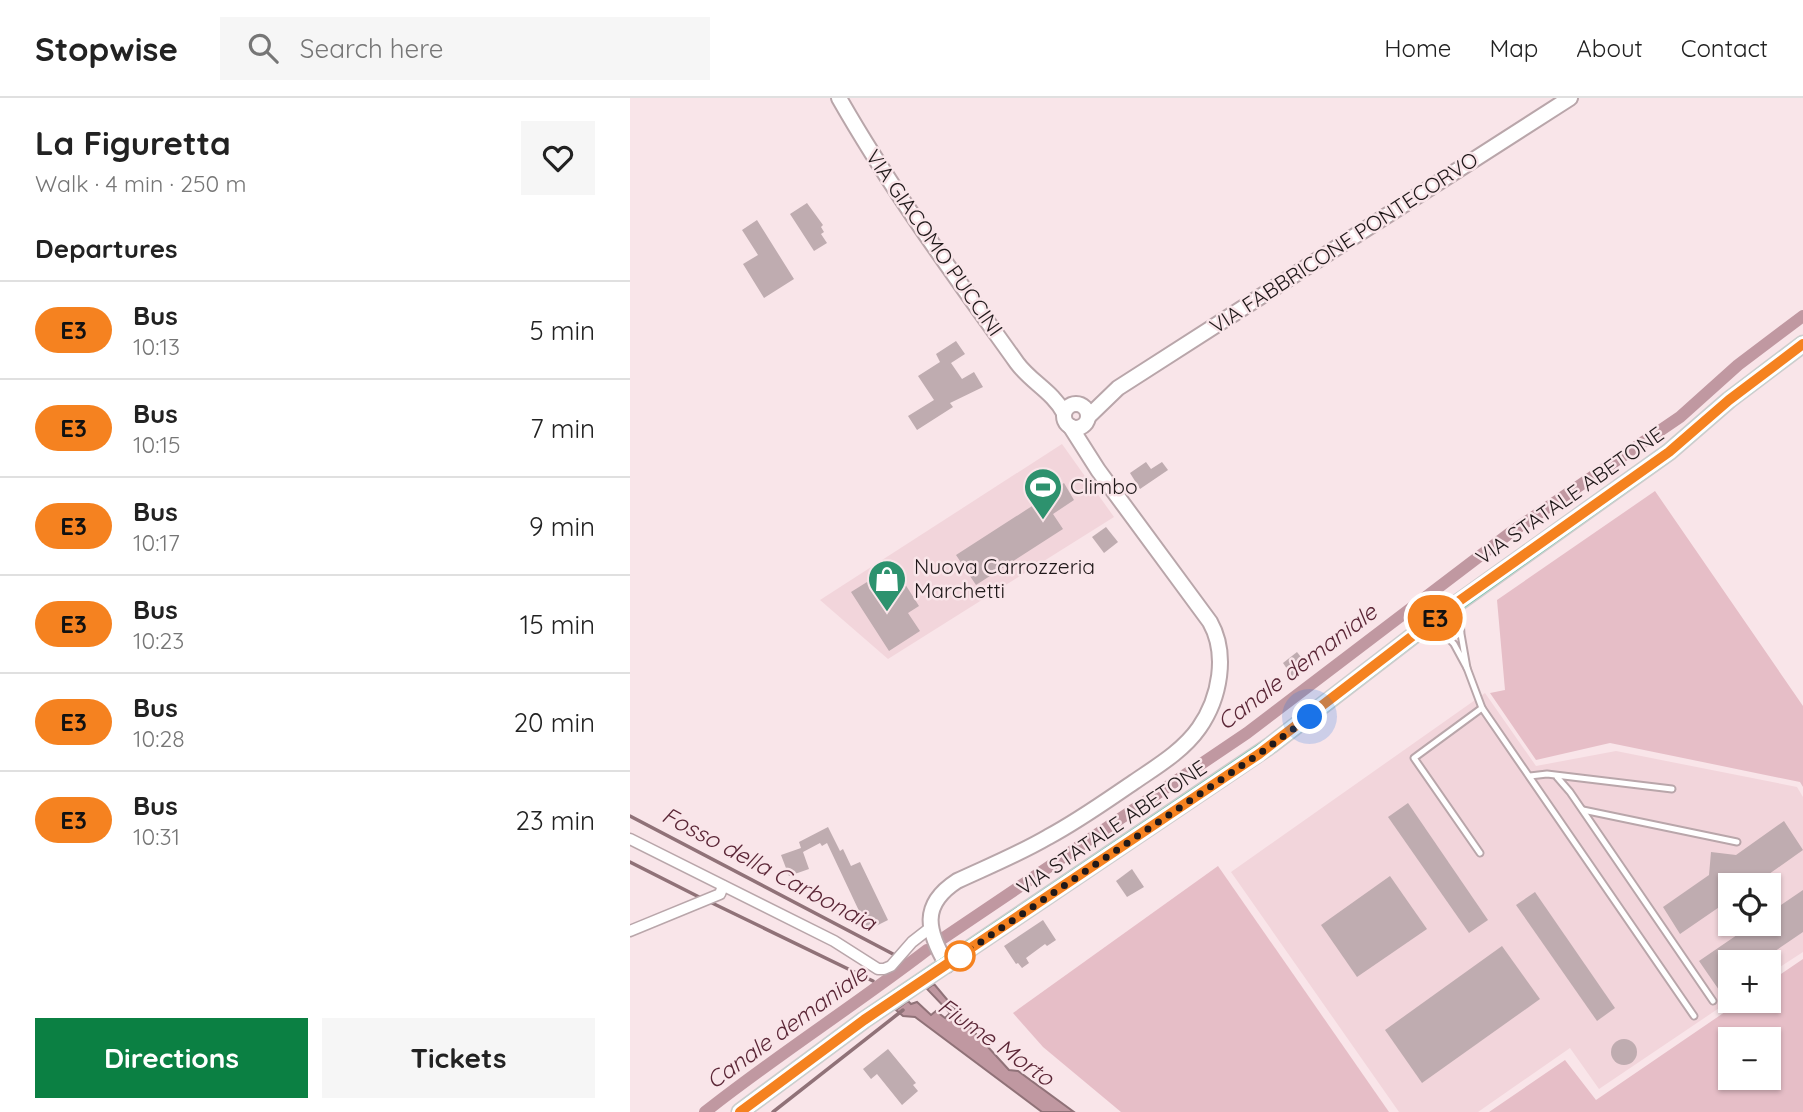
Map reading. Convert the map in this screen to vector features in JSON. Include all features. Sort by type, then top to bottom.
[{"type":"main road","name":"VIA STATALE ABETONE","points":[[740,1112],[941,966],[1259,754],[1459,601],[1669,452],[1729,400],[1803,344]]},
{"type":"street","name":"VIA GIACOMO PUCCINI","points":[[839,98],[933,247],[1020,367],[1072,412],[1091,458],[1213,627],[1218,641],[1220,665],[1213,701],[1205,719],[1183,746],[1054,834],[951,885],[933,905],[930,916],[931,932]]},
{"type":"street","name":"VIA FABBRICONE PONTECORVO","points":[[1072,412],[1118,388],[1570,98]]},
{"type":"street","name":"VIA FABBRICONE PONTECORVO","points":[[1088,419],[1118,388]]},
{"type":"street","points":[[1072,412],[1085,408],[1088,419]]},
{"type":"street","name":"VIA GIACOMO PUCCINI","points":[[1088,419],[1091,458]]},
{"type":"street","points":[[630,839],[722,888],[841,945],[878,969],[884,970],[891,966],[912,942],[931,932],[941,966]]},
{"type":"street","points":[[630,931],[720,894],[722,888]]},
{"type":"lane","points":[[1459,601],[1467,668]]},
{"type":"lane","points":[[1431,622],[1441,628],[1454,644],[1467,668],[1482,708],[1694,1016]]},
{"type":"lane","points":[[1480,853],[1414,758],[1482,708]]},
{"type":"lane","points":[[1530,776],[1547,774],[1672,789]]},
{"type":"lane","points":[[1557,777],[1583,810],[1713,1001]]},
{"type":"lane","points":[[1583,810],[1737,842]]},
{"type":"shaded area","points":[[1062,444],[1114,517],[888,659],[820,600]]},
{"type":"shaded area","points":[[1655,491],[1803,706],[1803,787],[1800,782],[1610,743],[1536,760],[1490,693],[1505,690],[1497,600]]},
{"type":"shaded area","points":[[1485,693],[1536,766],[1616,751],[1797,787],[1803,797],[1803,952],[1781,966],[1781,950],[1718,950],[1718,1009],[1599,1089],[1570,1048],[1478,1112],[1399,1112],[1231,872]]},
{"type":"shaded area","points":[[1218,866],[1389,1112],[1121,1112],[1043,1047],[1013,1013]]},
{"type":"shaded area","points":[[1803,959],[1803,1112],[1489,1112],[1565,1060],[1596,1100],[1723,1013],[1781,1013],[1781,974]]},
{"type":"shaded area","points":[[934,984],[955,1009],[963,1024],[966,1023],[1009,1070],[1018,1071],[1074,1112],[1042,1112],[915,1017],[903,1016],[896,1010],[908,1001],[911,1004],[917,1002],[931,1015],[936,1011],[945,1018],[950,1013],[927,989]]},
{"type":"building","points":[[807,203],[823,225],[821,227],[824,232],[821,234],[827,243],[814,251],[790,214]]},
{"type":"building","points":[[757,220],[794,279],[764,298],[743,264],[758,255],[742,230]]},
{"type":"building","points":[[956,341],[965,354],[951,363],[962,379],[974,372],[983,387],[950,403],[953,407],[917,430],[908,416],[934,400],[918,376],[940,362],[936,354]]},
{"type":"building","points":[[1146,462],[1151,469],[1162,462],[1168,470],[1140,489],[1130,473]]},
{"type":"building","points":[[1064,483],[1074,500],[1053,514],[1063,529],[976,585],[956,555]]},
{"type":"building","points":[[1106,527],[1118,542],[1104,553],[1092,537]]},
{"type":"building","points":[[883,572],[895,591],[905,584],[919,606],[908,613],[920,631],[889,651],[851,592]]},
{"type":"building","points":[[1297,652],[1307,665],[1292,676],[1283,663]]},
{"type":"building","points":[[1408,803],[1488,920],[1469,933],[1388,817]]},
{"type":"building","points":[[1784,821],[1803,850],[1770,873],[1718,873],[1718,908],[1680,934],[1663,907],[1709,875],[1711,852],[1736,855]]},
{"type":"building","points":[[828,827],[851,866],[860,862],[888,920],[868,930],[827,843],[822,846],[820,843],[803,852],[809,869],[789,876],[781,855],[801,848],[799,842]]},
{"type":"building","points":[[1132,869],[1144,887],[1127,897],[1116,881]]},
{"type":"building","points":[[1390,876],[1427,929],[1357,977],[1321,925]]},
{"type":"building","points":[[1803,890],[1803,932],[1777,950],[1718,950],[1718,989],[1699,961],[1735,936],[1781,936],[1781,905]]},
{"type":"building","points":[[1535,892],[1615,1008],[1597,1021],[1516,905]]},
{"type":"building","points":[[1043,920],[1056,940],[1047,946],[1045,944],[1026,958],[1029,963],[1022,968],[1016,964],[1004,946]]},
{"type":"building","points":[[1502,946],[1540,999],[1422,1083],[1385,1030]]},
{"type":"building","points":[[1624,1039],[1633,1043],[1637,1052],[1633,1061],[1624,1065],[1615,1061],[1611,1052],[1615,1043]]},
{"type":"building","points":[[888,1049],[916,1083],[913,1085],[918,1091],[902,1105],[877,1074],[871,1079],[863,1069]]},
{"type":"waterway","name":"Canale demaniale","points":[[942,939],[1247,733],[1510,533],[1680,417],[1738,365],[1803,316]]},
{"type":"waterway","name":"Fosso della Carbonaia","points":[[630,816],[893,954]]},
{"type":"waterway","points":[[630,862],[703,899]]},
{"type":"waterway","points":[[710,902],[873,981]]},
{"type":"waterway","name":"Canale demaniale","points":[[705,1112],[927,950]]},
{"type":"waterway","points":[[773,1112],[903,1010]]},
{"type":"bus line","name":"E3","points":[[740,1112],[864,1020],[1259,754],[1445,611],[1669,452],[1729,400],[1803,344]]},
{"type":"place","name":"Climbo","points":[[1043,521]]},
{"type":"place","name":"Nuova Carrozzeria Marchetti","points":[[887,613]]},
{"type":"route","points":[[960,956],[1310,717]]},
{"type":"water label","name":"Fiume Morto","points":[[996,1042]]}]
